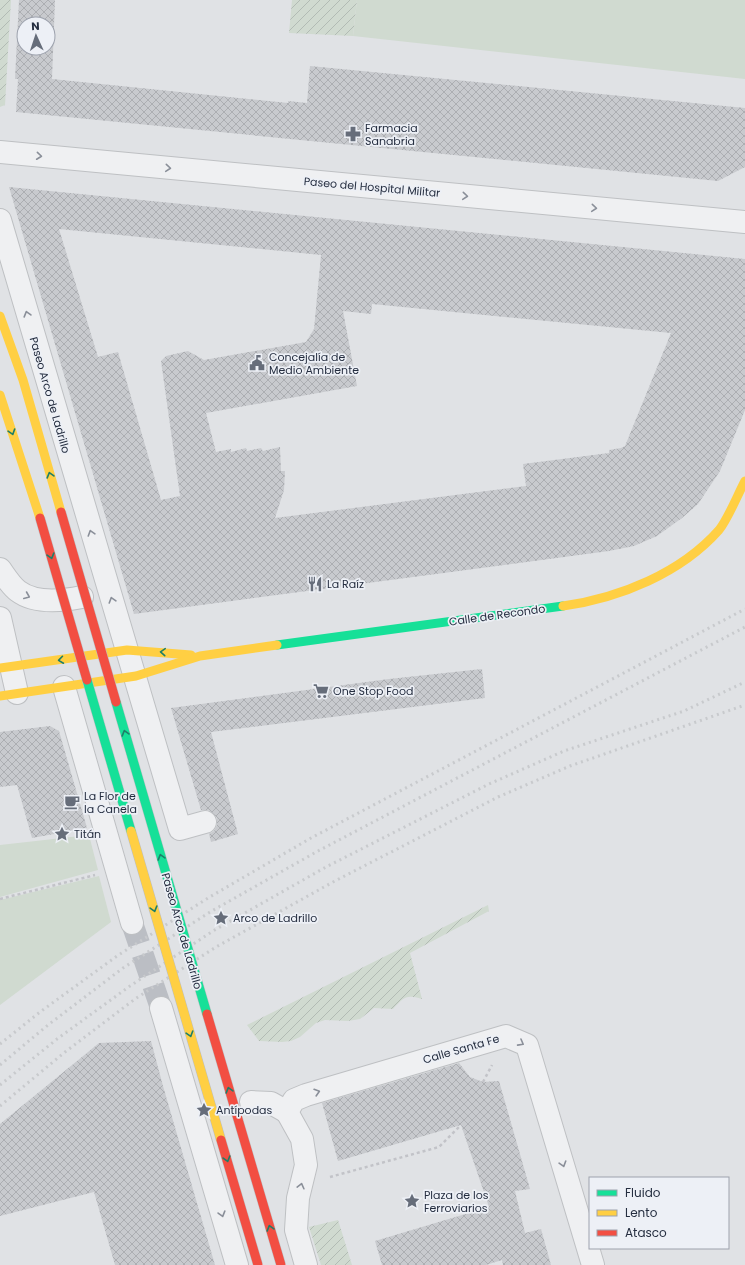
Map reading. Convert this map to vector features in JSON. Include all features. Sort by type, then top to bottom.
[{"type":"main road","name":"Paseo Arco de Ladrillo","points":[[0,316],[23,380],[157,846],[281,1265]]},
{"type":"main road","name":"Paseo Arco de Ladrillo","points":[[0,395],[40,518],[258,1265]]},
{"type":"main road","name":"Calle de Recondo","points":[[9,695],[136,676],[200,656],[586,603],[634,587],[680,565],[720,529],[745,482]]},
{"type":"main road","name":"Calle de Recondo","points":[[6,668],[127,650],[200,656]]},
{"type":"street","name":"Paseo del Hospital Militar","points":[[0,152],[745,222]]},
{"type":"street","name":"Paseo Arco de Ladrillo","points":[[0,220],[102,571],[136,676],[180,829],[205,822]]},
{"type":"street","points":[[0,569],[17,591],[30,598],[51,600],[84,597],[93,590],[102,571]]},
{"type":"street","points":[[0,618],[9,695]]},
{"type":"street","points":[[64,687],[132,923]]},
{"type":"street","points":[[161,1008],[237,1265]]},
{"type":"street","name":"Calle Santa Fe","points":[[287,1112],[294,1100],[306,1095],[506,1036],[527,1045],[593,1265]]},
{"type":"street","points":[[251,1102],[271,1103],[287,1112],[302,1139],[306,1165],[298,1198],[296,1230],[306,1265]]},
{"type":"path","points":[[0,899],[117,870]]},
{"type":"path","points":[[330,1177],[439,1147],[461,1125]]},
{"type":"shaded area","points":[[0,0],[11,0],[5,105],[0,107]]},
{"type":"shaded area","points":[[292,0],[357,0],[353,36],[289,33]]},
{"type":"shaded area","points":[[357,0],[745,0],[745,79],[353,36]]},
{"type":"shaded area","points":[[89,835],[98,870],[0,897],[0,845]]},
{"type":"shaded area","points":[[99,876],[111,922],[0,1005],[0,900]]},
{"type":"shaded area","points":[[488,905],[489,911],[410,953],[422,999],[408,997],[393,1009],[374,1008],[360,1019],[348,1021],[325,1020],[316,1023],[300,1037],[291,1041],[259,1041],[247,1025]]},
{"type":"shaded area","points":[[338,1220],[352,1265],[321,1265],[309,1227]]},
{"type":"building","points":[[19,0],[55,0],[54,16],[18,16]]},
{"type":"building","points":[[16,56],[53,56],[52,79],[288,103],[288,101],[307,103],[310,66],[745,108],[745,167],[718,181],[16,112],[18,79],[15,79]]},
{"type":"building","points":[[9,187],[745,259],[745,410],[720,471],[698,504],[657,536],[634,546],[609,551],[134,614]],"holes":[[[59,229],[321,255],[314,329],[306,342],[204,360],[188,351],[166,356],[161,361],[180,496],[161,500],[118,352],[98,357]],[[372,304],[671,333],[625,446],[621,448],[609,450],[609,453],[523,464],[526,486],[275,518],[284,490],[285,471],[281,471],[280,447],[263,451],[261,448],[247,451],[246,448],[231,452],[231,449],[216,452],[206,413],[357,386],[343,311],[371,314]]]},
{"type":"building","points":[[482,669],[485,698],[211,732],[238,834],[211,842],[209,834],[214,831],[217,825],[217,818],[208,810],[201,810],[171,708],[389,679]]},
{"type":"building","points":[[50,726],[59,731],[87,828],[32,838],[17,785],[0,787],[0,732]]},
{"type":"building","points":[[151,1041],[215,1265],[115,1265],[94,1192],[0,1216],[0,1124],[99,1043]]},
{"type":"building","points":[[459,1063],[470,1077],[483,1082],[499,1081],[530,1189],[515,1191],[525,1233],[541,1229],[551,1265],[503,1265],[502,1260],[486,1265],[382,1265],[375,1241],[489,1207],[461,1125],[338,1161],[322,1103]]},
{"type":"tunnel","points":[[132,923],[161,1008]]},
{"type":"railway","points":[[0,1044],[40,1012],[117,956],[208,898],[311,838],[745,609]]},
{"type":"railway","points":[[0,1065],[48,1025],[123,968],[210,912],[318,851],[745,627]]},
{"type":"railway","points":[[0,1085],[57,1039],[130,986],[213,931],[326,867],[489,784],[564,751],[684,711],[745,682]]},
{"type":"railway","points":[[0,1106],[65,1052],[135,999],[216,947],[333,882],[498,797],[570,766],[745,705]]},
{"type":"traffic: fast","points":[[277,645],[563,606]]},
{"type":"traffic: fast","points":[[87,680],[131,831]]},
{"type":"traffic: fast","points":[[116,702],[207,1014]]},
{"type":"traffic: slow","points":[[0,316],[23,380],[61,512]]},
{"type":"traffic: slow","points":[[0,395],[40,518]]},
{"type":"traffic: slow","points":[[563,606],[606,597],[627,590],[668,571],[687,559],[719,530],[745,481]]},
{"type":"traffic: slow","points":[[0,696],[136,676],[200,656],[277,645]]},
{"type":"traffic: slow","points":[[0,668],[127,650],[191,655]]},
{"type":"traffic: slow","points":[[131,831],[221,1140]]},
{"type":"traffic: jam","points":[[61,512],[116,702]]},
{"type":"traffic: jam","points":[[40,518],[87,680]]},
{"type":"traffic: jam","points":[[207,1014],[281,1265]]},
{"type":"traffic: jam","points":[[221,1140],[258,1265]]},
{"type":"place","name":"Farmacia Sanabria","points":[[353,134]]},
{"type":"place","name":"Concejalía de Medio Ambiente","points":[[257,363]]},
{"type":"place","name":"La Raíz","points":[[315,584]]},
{"type":"place","name":"One Stop Food","points":[[321,691]]},
{"type":"place","name":"La Flor de la Canela","points":[[72,802]]},
{"type":"place","name":"Titán","points":[[62,834]]},
{"type":"place","name":"Arco de Ladrillo","points":[[221,918]]},
{"type":"place","name":"Antípodas","points":[[204,1110]]},
{"type":"place","name":"Plaza de los Ferroviarios","points":[[412,1201]]}]
